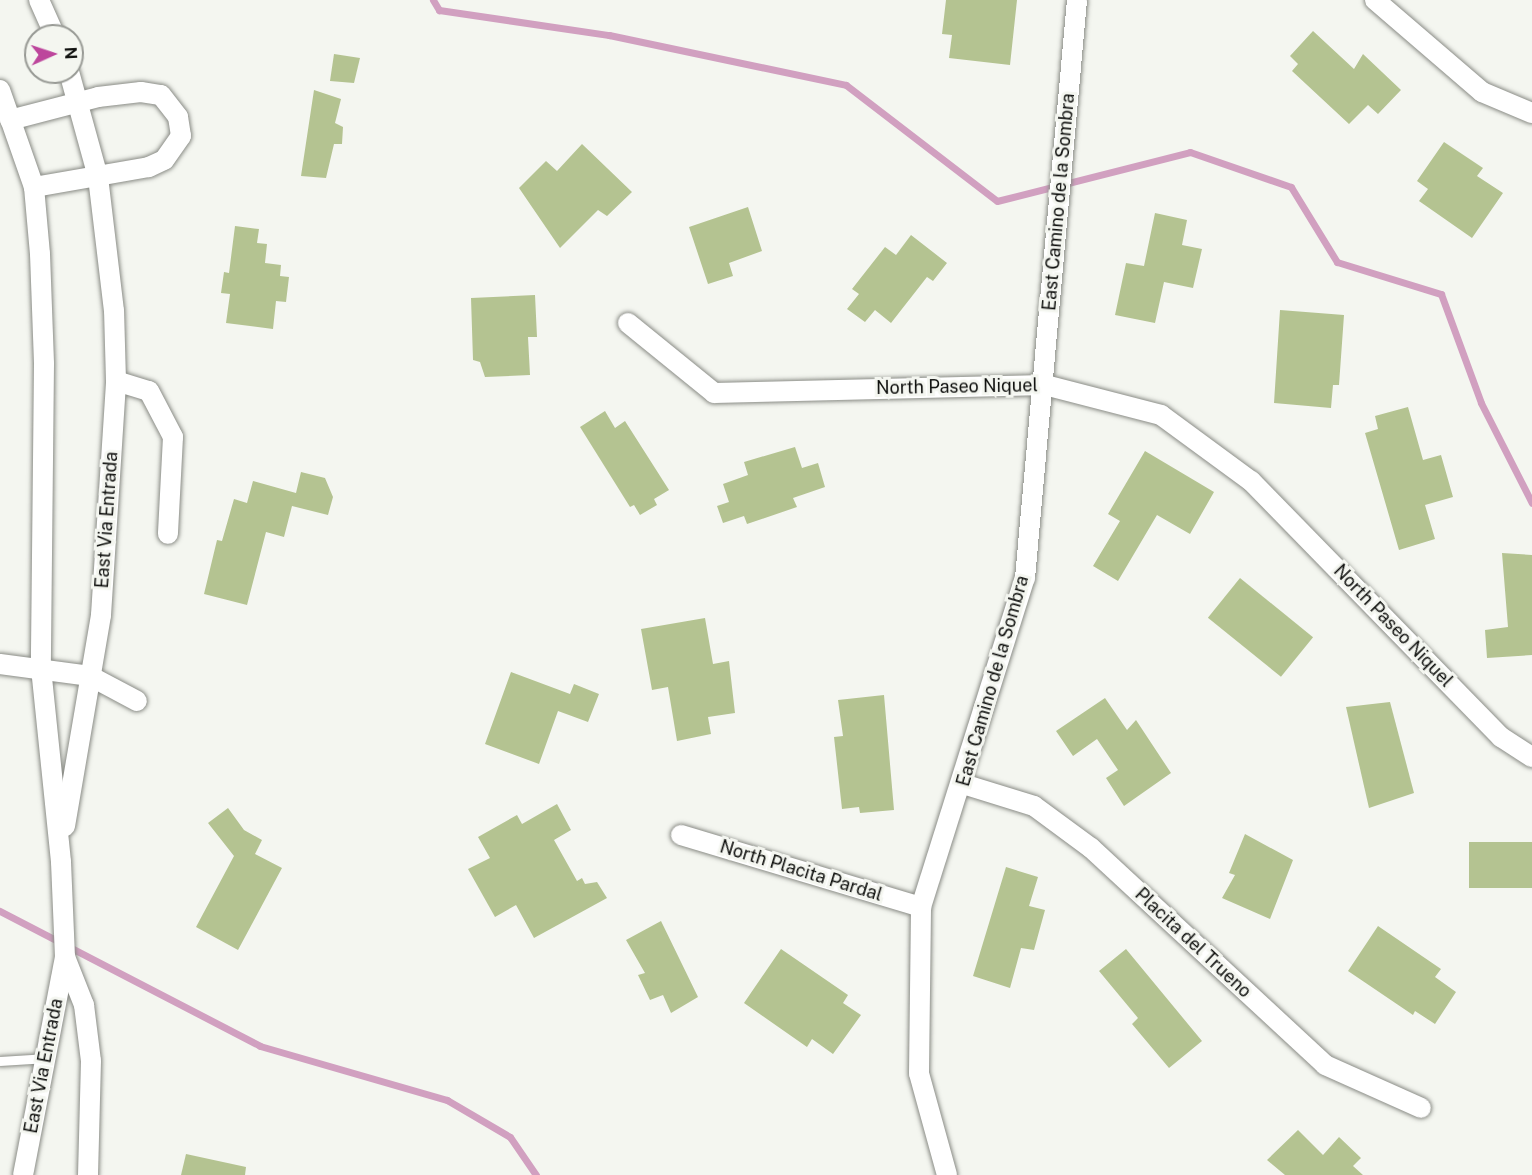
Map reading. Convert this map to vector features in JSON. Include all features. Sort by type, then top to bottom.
[{"type":"street","points":[[39,0],[50,24]]},
{"type":"street","name":"East Camino de la Sombra","points":[[947,1175],[919,1073],[921,907],[963,784],[1025,578],[1045,384],[1061,152],[1077,0]]},
{"type":"street","points":[[1375,0],[1482,92],[1532,113]]},
{"type":"street","name":"East Via Entrada","points":[[61,861],[73,764],[101,615],[116,381],[114,311],[98,177],[72,84]]},
{"type":"street","name":"East Via Entrada","points":[[0,90],[34,187],[44,364],[41,668],[61,861],[65,957],[23,1175]]},
{"type":"street","points":[[10,120],[77,102],[141,92],[161,95],[178,117],[181,136],[164,160],[98,177],[34,187]]},
{"type":"street","name":"North Paseo Niquel","points":[[628,323],[714,393],[1045,384],[1161,415],[1251,481],[1501,737],[1532,757]]},
{"type":"street","points":[[116,381],[149,392],[173,437],[168,534]]},
{"type":"street","points":[[0,664],[90,676],[137,701]]},
{"type":"street","name":"Placita del Trueno","points":[[963,784],[1034,806],[1091,848],[1325,1065],[1420,1108]]},
{"type":"street","name":"North Placita Pardal","points":[[681,835],[921,907]]},
{"type":"street","name":"East Via Entrada","points":[[65,957],[84,1005],[91,1061],[88,1175]]},
{"type":"lane","points":[[0,1061],[46,1058]]},
{"type":"building","points":[[946,0],[1017,0],[1010,65],[949,58],[952,35],[942,34]]},
{"type":"building","points":[[1313,31],[1354,69],[1363,54],[1401,90],[1378,114],[1368,105],[1349,124],[1292,71],[1298,64],[1290,56]]},
{"type":"building","points":[[334,54],[360,58],[354,83],[330,81]]},
{"type":"building","points":[[314,90],[341,99],[335,123],[343,127],[342,144],[334,144],[326,178],[301,176]]},
{"type":"building","points":[[1444,142],[1483,168],[1477,176],[1503,193],[1472,238],[1419,201],[1428,189],[1417,181]]},
{"type":"building","points":[[582,144],[632,192],[607,216],[598,210],[560,248],[519,188],[546,161],[557,171]]},
{"type":"building","points":[[748,207],[762,251],[729,263],[733,276],[708,284],[689,227]]},
{"type":"building","points":[[1155,213],[1187,220],[1182,245],[1202,249],[1193,288],[1164,282],[1155,323],[1115,315],[1126,263],[1144,266]]},
{"type":"building","points":[[235,226],[259,229],[257,243],[267,244],[265,263],[281,265],[280,276],[289,277],[286,302],[276,301],[273,329],[226,323],[230,294],[221,293],[224,272],[229,273]]},
{"type":"building","points":[[911,235],[947,263],[933,281],[927,277],[891,323],[875,310],[865,322],[847,309],[859,294],[852,289],[885,247],[896,255]]},
{"type":"building","points":[[535,295],[537,337],[528,337],[530,375],[485,377],[480,362],[473,360],[471,298]]},
{"type":"building","points":[[1280,310],[1344,315],[1339,385],[1333,385],[1331,408],[1274,403]]},
{"type":"building","points":[[1408,407],[1423,460],[1441,455],[1453,497],[1425,505],[1435,539],[1399,550],[1365,433],[1378,429],[1375,416]]},
{"type":"building","points":[[605,411],[615,428],[625,421],[669,490],[654,499],[657,505],[640,515],[634,505],[630,507],[580,427]]},
{"type":"building","points":[[795,447],[802,468],[818,463],[825,487],[793,498],[797,507],[747,524],[744,516],[723,523],[717,506],[729,502],[723,484],[748,475],[744,462]]},
{"type":"building","points":[[1145,451],[1214,492],[1190,534],[1157,515],[1118,581],[1093,566],[1120,521],[1108,514]]},
{"type":"building","points":[[301,472],[325,478],[333,497],[328,515],[292,506],[284,537],[266,532],[247,605],[204,594],[217,540],[222,541],[234,499],[247,503],[253,481],[296,493]]},
{"type":"building","points":[[1502,553],[1532,555],[1532,655],[1487,658],[1485,630],[1508,627]]},
{"type":"building","points":[[1240,578],[1313,637],[1281,677],[1208,618]]},
{"type":"building","points":[[705,618],[713,664],[729,661],[735,713],[708,717],[711,734],[677,741],[668,687],[652,690],[641,629]]},
{"type":"building","points":[[511,672],[570,694],[574,684],[599,694],[588,722],[558,711],[539,764],[485,744]]},
{"type":"building","points":[[884,695],[894,810],[860,813],[859,807],[842,809],[834,737],[843,736],[838,700]]},
{"type":"building","points":[[1105,698],[1127,730],[1136,720],[1171,773],[1124,806],[1106,778],[1118,770],[1097,739],[1073,756],[1056,731]]},
{"type":"building","points":[[1390,702],[1414,793],[1369,808],[1346,707]]},
{"type":"building","points":[[557,804],[571,830],[554,840],[577,881],[582,878],[585,884],[597,882],[607,898],[534,938],[516,905],[495,917],[468,869],[490,858],[478,837],[517,815],[522,824]]},
{"type":"building","points":[[228,808],[244,830],[262,840],[255,854],[282,868],[238,950],[196,927],[234,856],[208,823]]},
{"type":"building","points":[[1245,834],[1293,860],[1270,919],[1222,898],[1235,875],[1229,873]]},
{"type":"building","points":[[1469,842],[1532,842],[1532,888],[1469,888]]},
{"type":"building","points":[[1006,867],[1038,877],[1029,906],[1045,910],[1034,950],[1021,948],[1010,988],[973,976]]},
{"type":"building","points":[[661,921],[698,997],[671,1013],[663,995],[650,1000],[638,975],[645,973],[626,940]]},
{"type":"building","points":[[1378,926],[1441,969],[1435,977],[1456,992],[1435,1024],[1415,1011],[1413,1015],[1348,971]]},
{"type":"building","points":[[781,949],[848,995],[843,1003],[861,1015],[833,1054],[812,1039],[807,1047],[744,1003]]},
{"type":"building","points":[[1126,949],[1202,1041],[1169,1068],[1132,1024],[1138,1018],[1099,971]]},
{"type":"building","points":[[1298,1130],[1323,1155],[1339,1137],[1361,1158],[1353,1166],[1363,1175],[1285,1175],[1267,1160]]},
{"type":"building","points":[[186,1154],[246,1167],[245,1175],[181,1175]]},
{"type":"waterway","points":[[433,0],[439,10],[609,35],[846,85],[997,201],[1190,152],[1291,187],[1337,262],[1441,294],[1481,403],[1532,503]]},
{"type":"waterway","points":[[0,911],[260,1046],[447,1100],[510,1137],[536,1175]]}]
